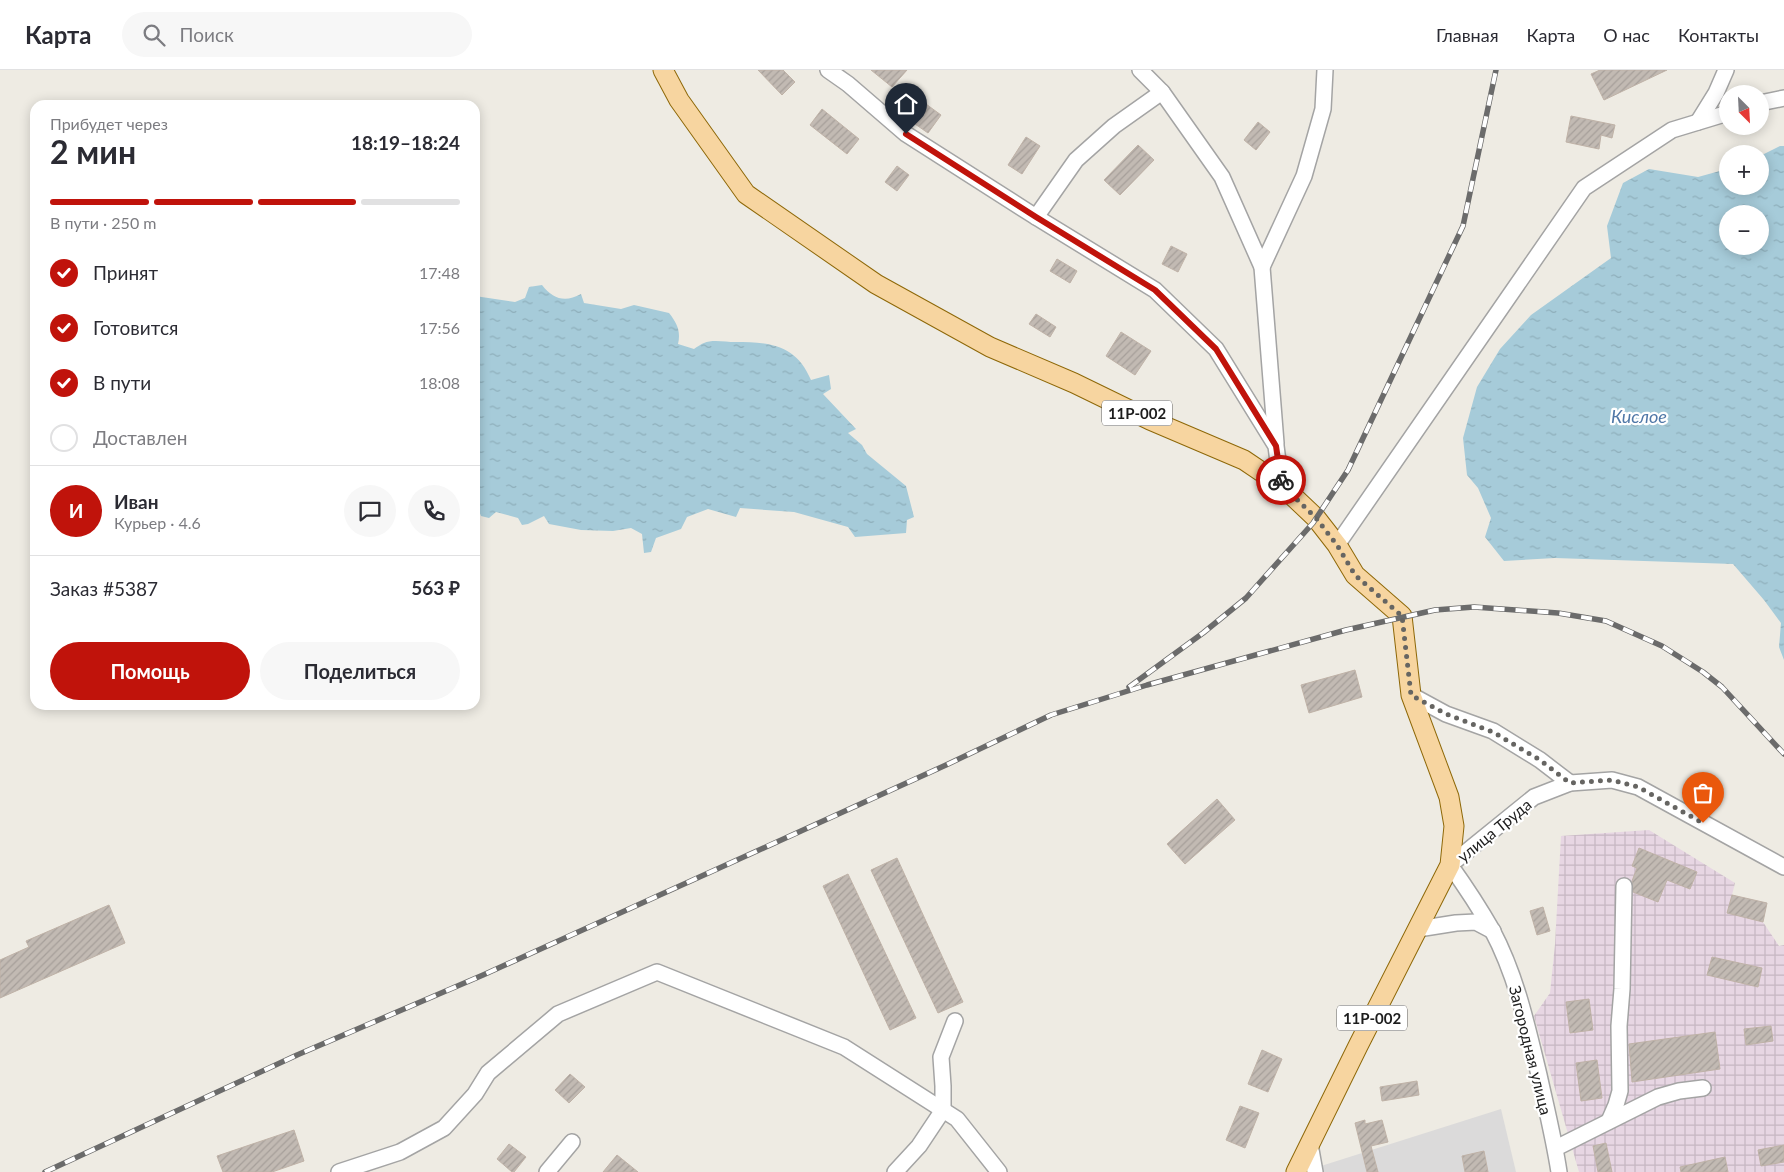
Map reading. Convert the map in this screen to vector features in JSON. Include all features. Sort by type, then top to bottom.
[{"type":"main road","name":"11Р-002","points":[[663,70],[679,100],[746,194],[876,284],[990,347],[1074,382],[1150,420],[1244,460],[1281,484],[1316,518],[1337,545],[1355,575],[1402,616],[1411,695],[1449,797],[1454,826],[1450,865],[1296,1172]]},
{"type":"street","points":[[828,70],[848,84],[906,134],[1155,290],[1216,349],[1276,446]]},
{"type":"street","points":[[1140,70],[1162,92],[1222,177],[1262,267],[1276,446],[1281,484]]},
{"type":"street","points":[[1262,267],[1304,176],[1323,109],[1325,70]]},
{"type":"street","points":[[1698,122],[1716,93],[1726,70]]},
{"type":"street","points":[[1036,217],[1076,160],[1114,126],[1162,92]]},
{"type":"street","points":[[1769,101],[1784,98]]},
{"type":"street","points":[[1337,545],[1584,188],[1672,130],[1719,116]]},
{"type":"street","points":[[1411,695],[1446,714],[1493,732],[1540,760],[1570,783]]},
{"type":"street","name":"улица Труда","points":[[1450,865],[1534,797],[1570,783],[1612,780],[1638,787],[1784,867]]},
{"type":"street","name":"Загородная улица","points":[[1450,865],[1472,896],[1492,931],[1514,980],[1528,1028],[1556,1148],[1559,1172]]},
{"type":"street","points":[[1609,1121],[1620,1091],[1619,1026],[1622,990],[1624,886]]},
{"type":"street","points":[[1418,929],[1476,922],[1492,931]]},
{"type":"street","points":[[338,1172],[400,1152],[444,1128],[474,1094],[488,1073],[558,1014],[657,972],[844,1047],[957,1119],[999,1172]]},
{"type":"street","points":[[895,1172],[919,1146],[943,1110],[941,1057],[955,1021]]},
{"type":"street","points":[[1556,1148],[1658,1097],[1679,1091],[1703,1088]]},
{"type":"street","points":[[547,1172],[572,1142]]},
{"type":"street","points":[[1310,1144],[1315,1172]]},
{"type":"shaded area","points":[[1649,830],[1735,883],[1732,895],[1767,903],[1763,922],[1779,946],[1784,945],[1784,1172],[1579,1172],[1534,1016],[1550,993],[1555,944],[1561,836]]},
{"type":"shaded area","points":[[1501,1109],[1516,1172],[1322,1172],[1321,1166]]},
{"type":"water","name":"Кислое","points":[[1784,146],[1784,660],[1779,647],[1781,623],[1733,564],[1555,558],[1504,561],[1485,537],[1491,518],[1478,488],[1467,475],[1463,438],[1477,387],[1500,349],[1531,315],[1611,258],[1607,226],[1623,183],[1649,169],[1698,177],[1719,171],[1719,195],[1769,195],[1769,152]]},
{"type":"water","points":[[542,285],[550,294],[565,299],[581,294],[584,303],[621,309],[634,305],[669,313],[678,327],[678,344],[694,349],[703,343],[711,341],[770,345],[789,352],[798,359],[811,380],[829,375],[831,389],[823,394],[856,429],[848,433],[862,445],[867,454],[906,486],[914,517],[907,520],[906,533],[855,537],[848,527],[794,512],[740,508],[736,517],[708,509],[687,517],[681,529],[656,538],[651,552],[644,553],[642,534],[631,528],[613,531],[581,530],[549,524],[544,516],[522,525],[518,518],[496,512],[489,518],[481,516],[480,297],[515,302],[525,298],[529,287]]},
{"type":"building","points":[[758,70],[783,70],[795,82],[782,95]]},
{"type":"building","points":[[871,70],[907,70],[892,87]]},
{"type":"building","points":[[1600,70],[1667,70],[1604,100],[1591,74]]},
{"type":"building","points":[[915,96],[941,115],[928,133],[902,115]]},
{"type":"building","points":[[822,109],[859,139],[847,154],[810,125]]},
{"type":"building","points":[[1571,116],[1615,125],[1612,138],[1601,135],[1599,149],[1566,142]]},
{"type":"building","points":[[1258,122],[1270,132],[1256,150],[1244,140]]},
{"type":"building","points":[[1026,137],[1040,146],[1022,174],[1008,165]]},
{"type":"building","points":[[1138,145],[1154,160],[1120,195],[1104,180]]},
{"type":"building","points":[[897,166],[909,175],[897,191],[885,182]]},
{"type":"building","points":[[1171,246],[1187,254],[1178,272],[1162,264]]},
{"type":"building","points":[[1057,259],[1077,271],[1070,283],[1050,271]]},
{"type":"building","points":[[1036,314],[1056,327],[1050,337],[1029,324]]},
{"type":"building","points":[[1121,332],[1151,351],[1135,375],[1106,356]]},
{"type":"building","points":[[1355,670],[1362,697],[1309,713],[1301,685]]},
{"type":"building","points":[[1217,799],[1235,820],[1185,864],[1167,844]]},
{"type":"building","points":[[1639,848],[1697,872],[1690,889],[1667,880],[1658,902],[1633,892],[1632,881],[1637,868],[1632,866]]},
{"type":"building","points":[[897,858],[963,1002],[938,1013],[871,870]]},
{"type":"building","points":[[848,874],[916,1018],[890,1030],[823,886]]},
{"type":"building","points":[[1732,895],[1767,903],[1763,922],[1727,913]]},
{"type":"building","points":[[109,905],[125,943],[0,998],[0,960],[29,947],[26,941]]},
{"type":"building","points":[[1543,907],[1550,931],[1537,935],[1530,911]]},
{"type":"building","points":[[1712,957],[1762,968],[1758,987],[1707,975]]},
{"type":"building","points":[[1589,999],[1593,1030],[1570,1033],[1566,1002]]},
{"type":"building","points":[[1771,1026],[1773,1041],[1746,1045],[1744,1029]]},
{"type":"building","points":[[1715,1032],[1720,1069],[1632,1082],[1629,1044]]},
{"type":"building","points":[[1262,1050],[1282,1059],[1268,1092],[1248,1084]]},
{"type":"building","points":[[1597,1060],[1602,1098],[1581,1101],[1576,1063]]},
{"type":"building","points":[[570,1074],[585,1087],[569,1103],[555,1090]]},
{"type":"building","points":[[1417,1081],[1419,1095],[1382,1101],[1380,1087]]},
{"type":"building","points":[[1240,1106],[1259,1113],[1245,1148],[1226,1140]]},
{"type":"building","points":[[1365,1120],[1365,1124],[1382,1120],[1388,1142],[1371,1146],[1378,1172],[1367,1172],[1355,1123]]},
{"type":"building","points":[[294,1130],[304,1161],[272,1172],[223,1172],[217,1156]]},
{"type":"building","points":[[1606,1143],[1612,1172],[1598,1172],[1593,1146]]},
{"type":"building","points":[[509,1144],[526,1157],[514,1172],[497,1159]]},
{"type":"building","points":[[1784,1145],[1784,1162],[1761,1166],[1758,1150]]},
{"type":"building","points":[[1484,1151],[1488,1172],[1465,1172],[1462,1156]]},
{"type":"building","points":[[617,1155],[638,1172],[603,1172]]},
{"type":"building","points":[[1725,1157],[1728,1172],[1681,1172],[1680,1167]]},
{"type":"railway","points":[[1129,687],[1203,633],[1246,598],[1313,523],[1348,470],[1463,226],[1496,70]]},
{"type":"railway","points":[[45,1172],[297,1055],[483,975],[946,765],[1051,715],[1147,685],[1346,630],[1435,610],[1474,607],[1558,613],[1606,621],[1662,646],[1703,672],[1722,687],[1784,754]]},
{"type":"way so far","points":[[1281,480],[1281,484],[1316,518],[1337,545],[1355,575],[1402,616],[1411,695],[1446,714],[1493,732],[1540,760],[1570,783],[1612,780],[1638,787],[1703,823]]},
{"type":"route","points":[[906,134],[1155,290],[1216,349],[1276,446],[1281,480]]}]
